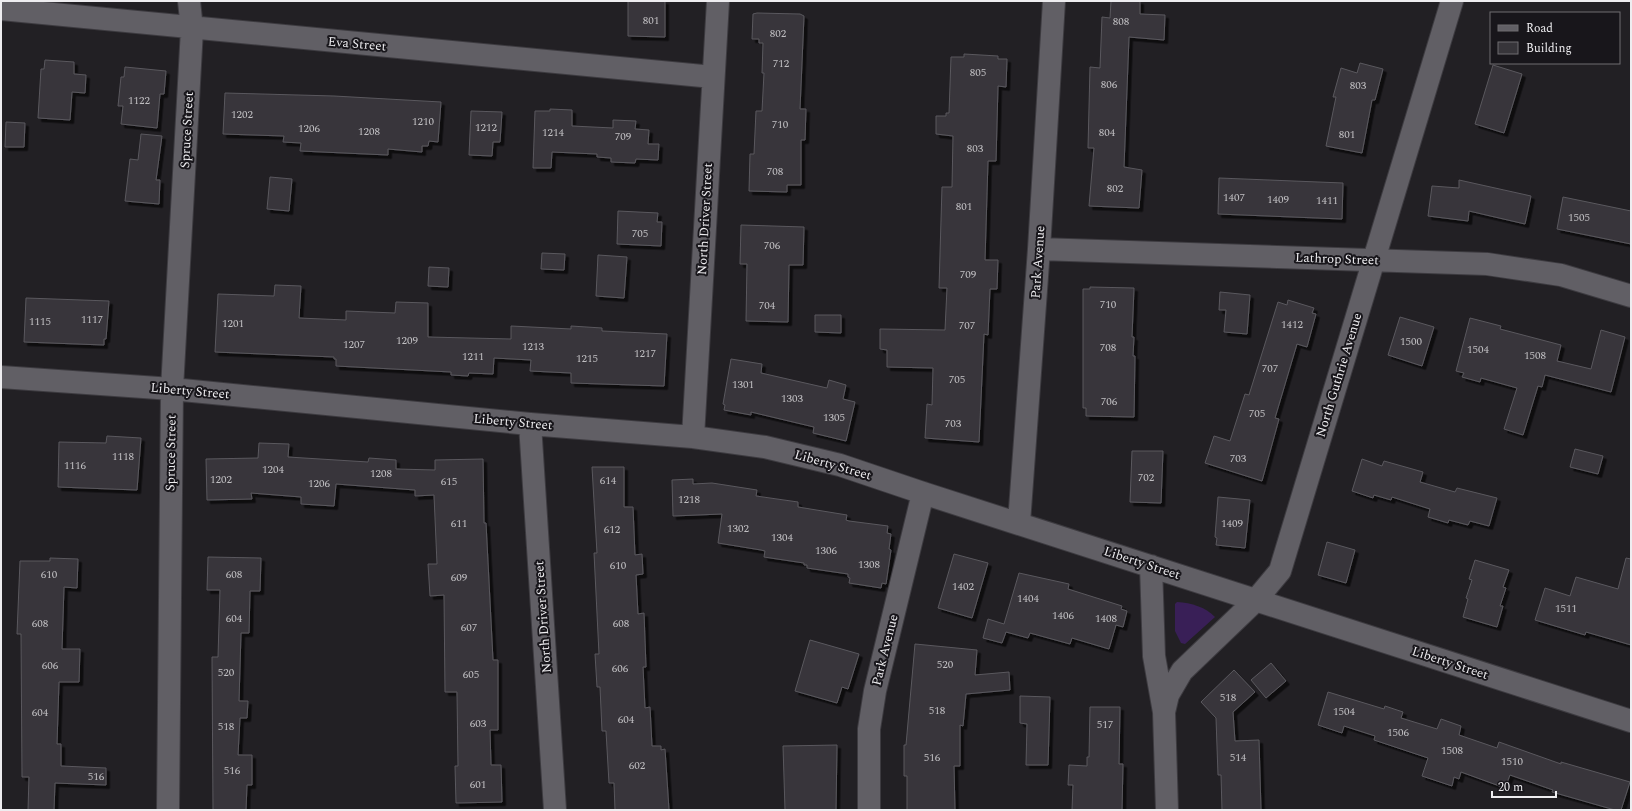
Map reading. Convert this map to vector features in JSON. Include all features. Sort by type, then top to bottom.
[{"type":"street","name":"Spruce Street","points":[[168,810],[172,389],[192,29],[189,1]]},
{"type":"street","name":"North Driver Street","points":[[693,437],[718,1]]},
{"type":"street","name":"Park Avenue","points":[[1019,523],[1039,249],[1054,1]]},
{"type":"street","name":"North Guthrie Avenue","points":[[1164,712],[1168,695],[1182,671],[1255,601],[1280,571],[1452,1]]},
{"type":"street","name":"Eva Street","points":[[1,9],[192,29],[713,77]]},
{"type":"street","name":"Lathrop Street","points":[[1039,249],[1487,264],[1561,275],[1631,296]]},
{"type":"street","name":"Liberty Street","points":[[1,377],[172,389],[530,424],[693,437],[765,447],[840,465],[1255,601],[1631,721]]},
{"type":"street","name":"North Driver Street","points":[[530,424],[556,810]]},
{"type":"street","name":"Park Avenue","points":[[869,810],[869,729],[875,691],[923,493]]},
{"type":"street","name":"North Guthrie Avenue","points":[[1151,566],[1154,656],[1164,712],[1167,810]]},
{"type":"shaded area","points":[[1177,602],[1198,606],[1215,617],[1185,644],[1181,643],[1175,631],[1175,604]]},
{"type":"building","points":[[628,1],[665,1],[665,37],[628,36]]},
{"type":"building","points":[[1111,1],[1140,1],[1140,14],[1165,15],[1164,40],[1129,37],[1124,167],[1142,170],[1139,208],[1089,206],[1094,148],[1088,148],[1090,67],[1100,68],[1102,17],[1110,18]]},
{"type":"building","points":[[753,14],[800,14],[804,16],[800,109],[806,109],[805,140],[801,140],[801,185],[787,185],[787,192],[749,191],[750,154],[754,154],[756,111],[762,111],[764,73],[762,73],[763,43],[759,43],[759,39],[752,39]]},
{"type":"building","points":[[964,54],[998,56],[998,59],[1007,59],[1006,87],[998,86],[996,161],[988,161],[985,260],[998,260],[997,289],[990,289],[988,335],[984,334],[979,442],[925,438],[927,404],[932,405],[933,368],[887,367],[887,350],[880,349],[880,329],[945,330],[947,288],[939,288],[942,187],[952,187],[953,136],[936,134],[936,116],[946,116],[946,113],[949,113],[951,57],[964,57]]},
{"type":"building","points":[[45,60],[74,62],[74,74],[86,75],[85,93],[72,92],[70,120],[38,118],[41,69],[44,69]]},
{"type":"building","points":[[1360,63],[1383,69],[1375,100],[1372,100],[1362,153],[1326,146],[1336,97],[1333,97],[1341,68],[1357,73]]},
{"type":"building","points":[[1493,65],[1522,74],[1504,133],[1475,124]]},
{"type":"building","points":[[125,67],[166,71],[164,94],[160,94],[157,128],[121,124],[123,106],[118,106],[121,77],[124,77]]},
{"type":"building","points":[[225,93],[334,96],[441,102],[438,142],[429,141],[428,146],[422,146],[422,152],[388,149],[388,155],[300,151],[301,143],[283,142],[284,136],[223,134]]},
{"type":"building","points":[[550,109],[572,110],[572,126],[613,128],[613,120],[636,121],[635,129],[649,130],[648,144],[659,144],[658,160],[636,159],[635,163],[611,162],[611,158],[597,157],[597,154],[552,152],[551,168],[533,168],[535,111],[550,111]]},
{"type":"building","points":[[471,111],[502,112],[500,142],[493,142],[492,156],[469,155]]},
{"type":"building","points":[[6,122],[25,123],[24,147],[5,147]]},
{"type":"building","points":[[141,134],[162,136],[156,180],[160,180],[159,204],[125,201],[130,159],[138,160]]},
{"type":"building","points":[[270,177],[292,179],[289,211],[267,209]]},
{"type":"building","points":[[1219,178],[1343,183],[1342,219],[1218,214]]},
{"type":"building","points":[[1459,180],[1531,196],[1525,224],[1469,211],[1468,221],[1428,216],[1432,186],[1459,188]]},
{"type":"building","points":[[1563,197],[1631,211],[1631,244],[1557,229]]},
{"type":"building","points":[[618,211],[658,213],[657,222],[662,222],[661,246],[617,244]]},
{"type":"building","points":[[741,225],[804,227],[803,265],[789,265],[788,322],[746,321],[747,264],[740,264]]},
{"type":"building","points":[[542,253],[565,254],[564,270],[541,269]]},
{"type":"building","points":[[598,255],[627,257],[624,298],[596,296]]},
{"type":"building","points":[[429,267],[449,268],[448,287],[428,286]]},
{"type":"building","points":[[275,285],[301,286],[299,318],[346,320],[346,311],[395,313],[396,302],[428,303],[428,337],[511,339],[511,326],[571,329],[571,326],[602,328],[602,331],[667,334],[664,386],[571,383],[571,373],[530,371],[531,360],[494,358],[493,374],[469,373],[468,376],[451,375],[451,372],[336,366],[336,359],[334,359],[334,357],[215,352],[218,294],[274,296]]},
{"type":"building","points":[[1090,287],[1134,288],[1132,337],[1134,337],[1133,356],[1135,356],[1134,417],[1086,416],[1086,408],[1083,408],[1083,289],[1090,289]]},
{"type":"building","points":[[1220,292],[1250,295],[1247,334],[1224,332],[1226,310],[1219,310]]},
{"type":"building","points":[[26,298],[109,301],[106,339],[104,339],[104,345],[24,342]]},
{"type":"building","points":[[1288,300],[1314,308],[1312,313],[1316,314],[1307,347],[1297,344],[1275,418],[1279,419],[1262,481],[1205,463],[1214,436],[1230,441],[1245,394],[1249,395],[1278,302],[1287,305]]},
{"type":"building","points":[[815,315],[841,315],[841,333],[815,332]]},
{"type":"building","points":[[1400,317],[1434,327],[1422,366],[1388,355]]},
{"type":"building","points":[[1470,318],[1501,326],[1500,329],[1561,345],[1557,361],[1591,369],[1601,330],[1625,337],[1611,392],[1545,375],[1542,387],[1538,386],[1523,435],[1504,429],[1517,388],[1481,378],[1480,382],[1462,377],[1464,373],[1456,371]]},
{"type":"building","points":[[731,359],[762,364],[761,373],[827,388],[829,380],[846,385],[843,399],[855,402],[846,441],[813,433],[814,427],[751,412],[751,415],[724,410],[725,405],[723,404]]},
{"type":"building","points":[[107,436],[141,438],[137,490],[58,487],[59,442],[106,443]]},
{"type":"building","points":[[259,443],[289,444],[288,457],[368,462],[369,458],[396,460],[396,469],[435,470],[435,460],[483,459],[484,523],[486,523],[493,660],[498,660],[498,730],[490,730],[491,765],[501,765],[502,802],[456,803],[455,766],[458,766],[457,692],[445,692],[444,595],[430,596],[428,564],[437,564],[434,495],[415,496],[415,490],[336,484],[334,506],[301,504],[301,497],[251,493],[252,499],[207,500],[206,459],[258,458]]},
{"type":"building","points":[[1575,449],[1603,456],[1598,474],[1570,467]]},
{"type":"building","points":[[1132,451],[1163,451],[1161,503],[1130,502]]},
{"type":"building","points":[[1362,459],[1382,466],[1384,461],[1423,472],[1420,482],[1455,492],[1457,488],[1497,498],[1489,526],[1470,521],[1468,525],[1449,520],[1448,523],[1428,517],[1430,509],[1392,497],[1391,500],[1374,495],[1373,498],[1352,491]]},
{"type":"building","points":[[592,467],[624,467],[624,507],[633,507],[635,555],[642,554],[643,574],[636,575],[638,614],[644,613],[646,667],[643,667],[645,708],[650,707],[652,746],[661,746],[661,750],[665,749],[669,810],[615,810],[614,783],[609,783],[606,731],[602,731],[600,687],[597,687],[595,654],[599,654],[594,553],[597,553]]},
{"type":"building","points":[[693,479],[693,484],[712,483],[757,490],[756,496],[798,502],[798,507],[847,515],[846,520],[849,521],[888,526],[887,533],[891,534],[889,549],[891,550],[886,584],[882,583],[881,588],[849,583],[850,578],[848,577],[848,574],[807,568],[807,565],[804,565],[804,563],[764,557],[765,551],[718,543],[722,514],[673,516],[672,480]]},
{"type":"building","points":[[1218,497],[1250,500],[1245,548],[1216,545],[1217,538],[1215,537]]},
{"type":"building","points":[[1327,542],[1355,550],[1346,583],[1318,575]]},
{"type":"building","points":[[954,554],[988,563],[972,618],[938,608]]},
{"type":"building","points":[[208,557],[261,558],[260,591],[250,591],[249,633],[241,633],[239,701],[248,701],[247,718],[240,718],[238,755],[252,755],[252,785],[247,785],[246,810],[213,810],[212,657],[218,657],[220,590],[207,590]]},
{"type":"building","points":[[50,558],[78,559],[77,588],[64,587],[62,649],[80,649],[79,682],[59,682],[57,744],[61,744],[61,766],[106,768],[106,785],[55,783],[54,810],[28,810],[29,777],[22,777],[21,634],[17,634],[20,561],[50,561]]},
{"type":"building","points":[[1626,558],[1631,559],[1631,645],[1586,632],[1585,635],[1535,620],[1545,588],[1570,596],[1576,577],[1618,589]]},
{"type":"building","points":[[1475,560],[1509,570],[1503,587],[1506,588],[1500,606],[1503,606],[1497,627],[1463,617],[1468,599],[1466,598],[1472,580],[1469,579]]},
{"type":"building","points":[[1019,573],[1069,584],[1068,589],[1122,606],[1121,609],[1127,611],[1123,627],[1116,625],[1109,649],[1072,638],[1070,644],[1030,633],[1028,638],[1006,632],[1002,643],[983,638],[988,619],[1004,624]]},
{"type":"building","points":[[810,640],[859,654],[848,689],[842,687],[837,703],[795,691]]},
{"type":"building","points":[[915,644],[977,650],[975,675],[1009,672],[1010,690],[966,694],[963,726],[960,725],[960,766],[954,766],[955,810],[907,810],[907,776],[904,776],[904,745],[906,745]]},
{"type":"building","points":[[1271,663],[1286,681],[1266,698],[1251,680]]},
{"type":"building","points":[[1234,670],[1255,692],[1233,712],[1235,741],[1259,740],[1261,810],[1222,810],[1221,775],[1218,775],[1216,718],[1201,702]]},
{"type":"building","points":[[1328,692],[1384,709],[1385,706],[1403,712],[1401,718],[1437,729],[1441,719],[1461,726],[1459,735],[1497,748],[1499,742],[1561,764],[1561,762],[1630,782],[1621,810],[1615,810],[1552,792],[1553,790],[1510,775],[1505,788],[1461,772],[1459,779],[1454,777],[1452,786],[1422,776],[1428,758],[1374,740],[1375,736],[1344,726],[1342,733],[1318,725]]},
{"type":"building","points":[[1020,696],[1050,697],[1048,765],[1026,765],[1027,724],[1020,723]]},
{"type":"building","points":[[1090,707],[1120,707],[1119,764],[1123,764],[1122,810],[1072,810],[1073,785],[1068,785],[1069,765],[1087,766],[1087,757],[1089,757]]},
{"type":"building","points":[[837,745],[836,810],[785,810],[783,746]]}]
